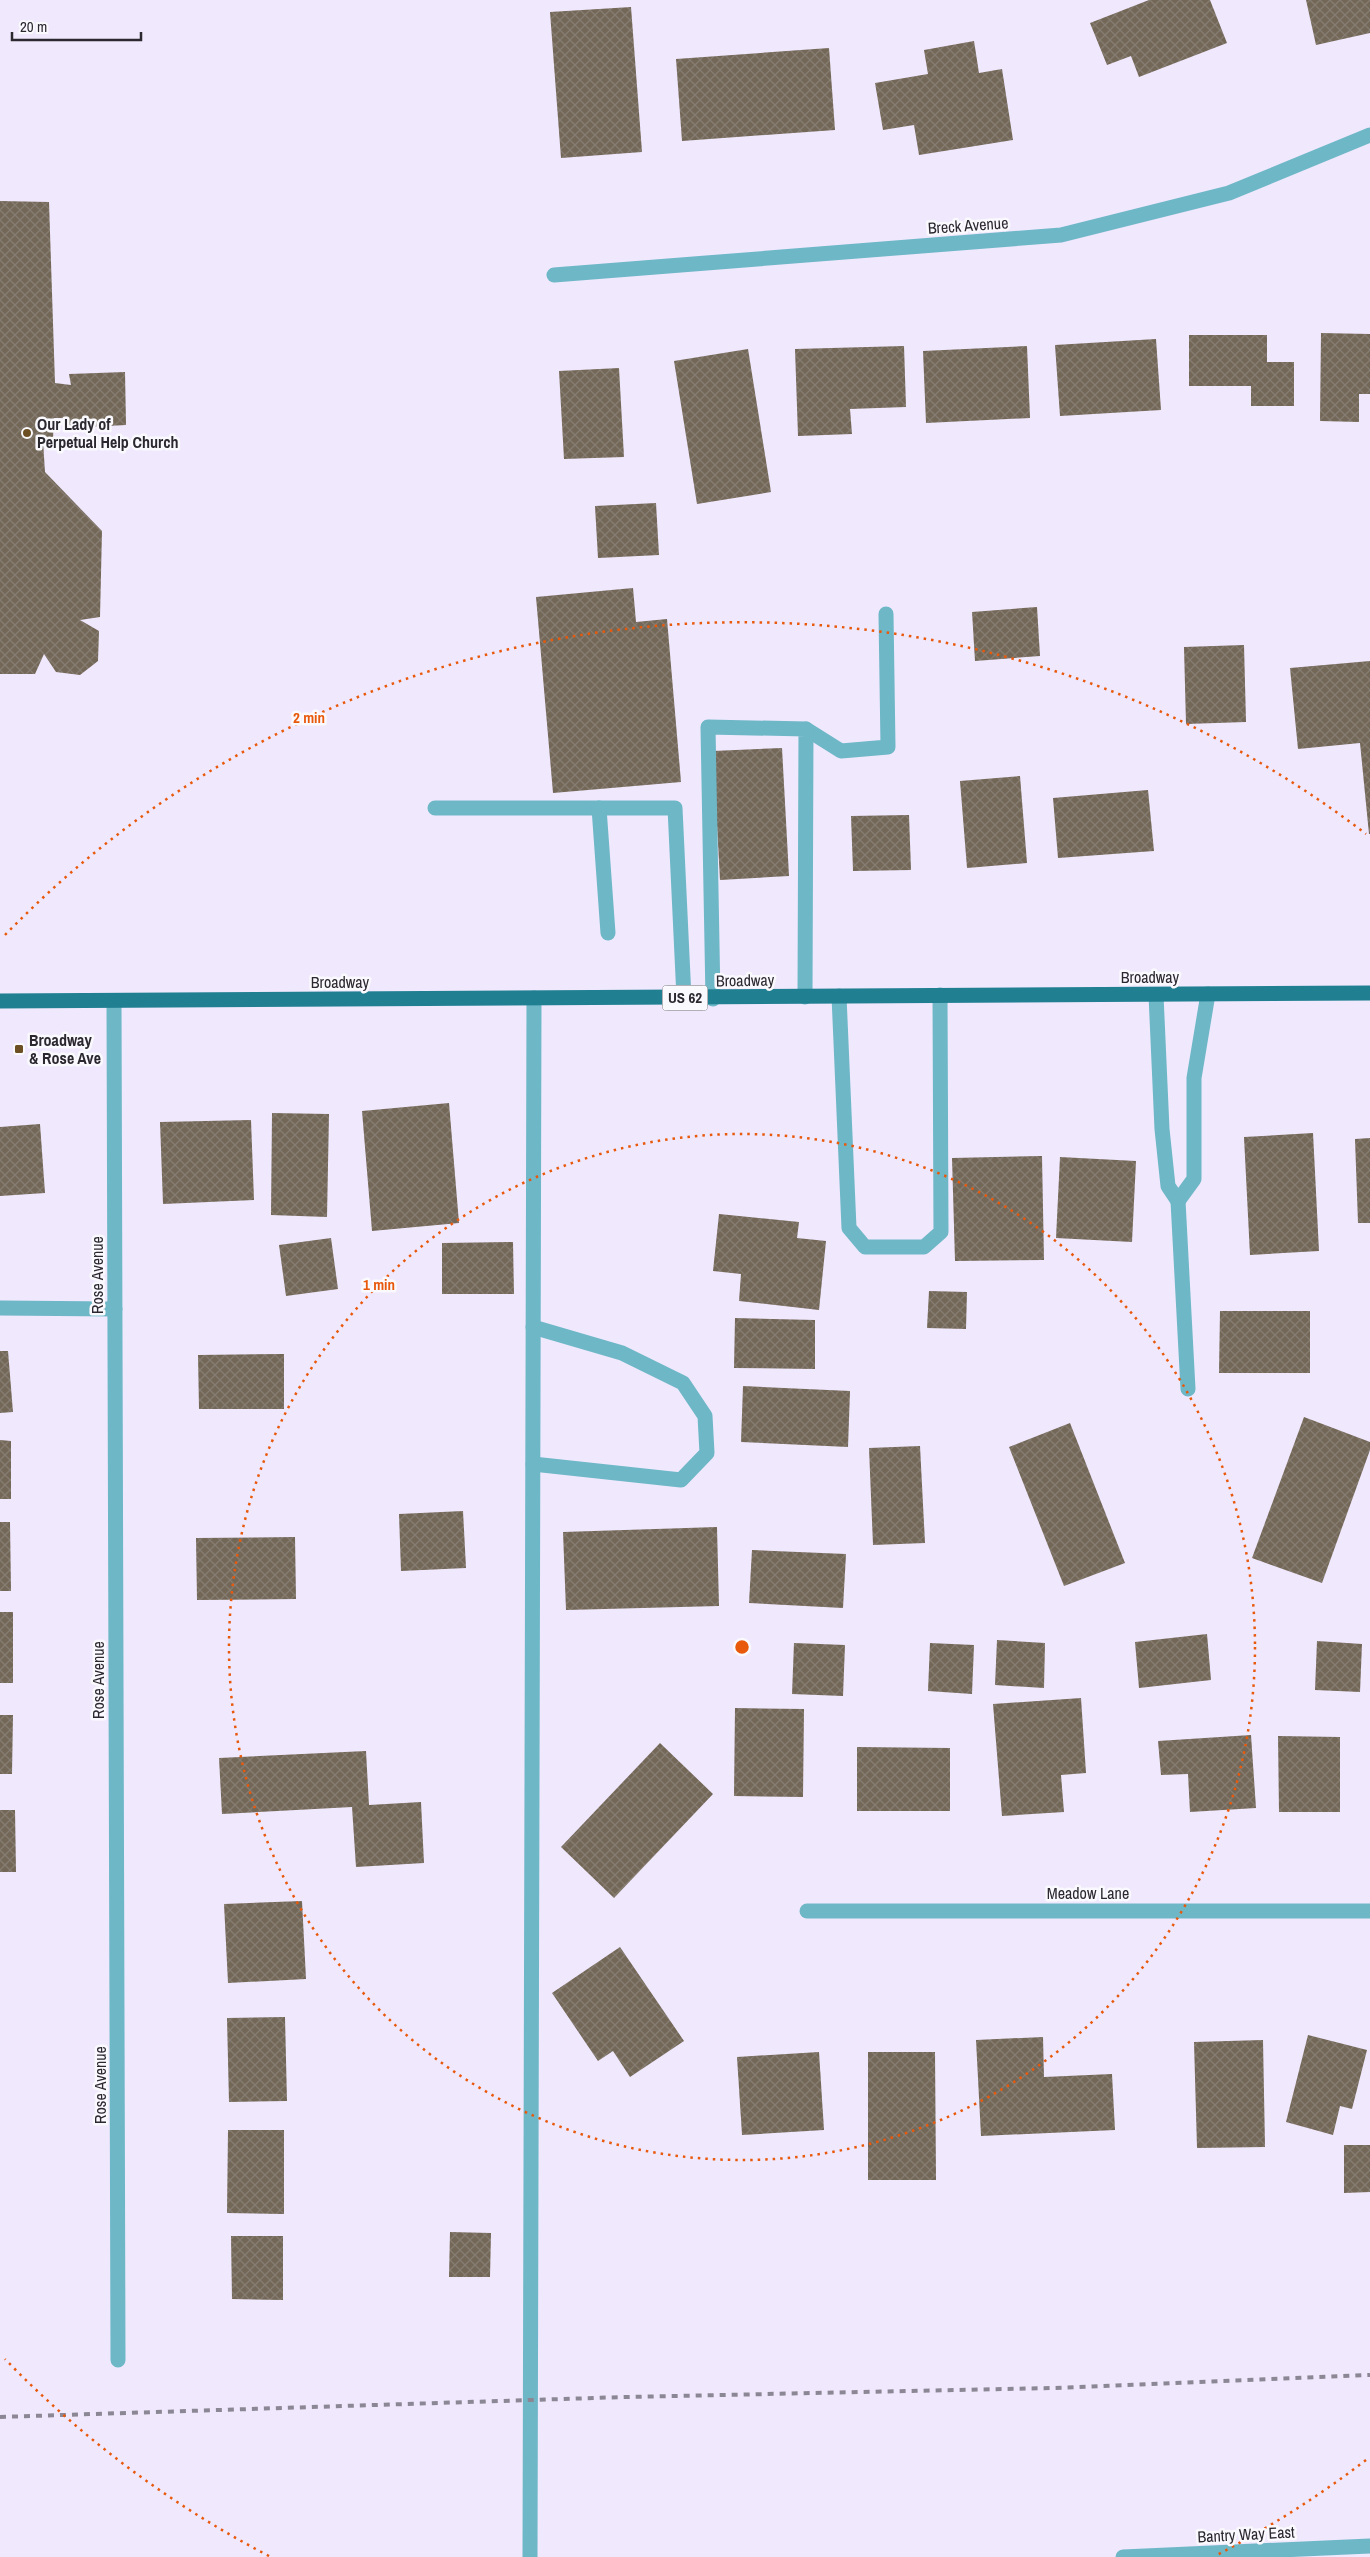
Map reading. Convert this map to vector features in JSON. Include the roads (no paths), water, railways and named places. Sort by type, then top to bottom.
[{"type":"main road","name":"Broadway","points":[[0,1001],[1370,993]]},
{"type":"street","name":"Breck Avenue","points":[[554,275],[1061,235],[1229,193],[1370,136]]},
{"type":"street","points":[[713,998],[708,727],[806,729],[841,751],[888,747],[886,614]]},
{"type":"street","points":[[805,996],[806,729]]},
{"type":"street","points":[[435,808],[675,808],[684,998]]},
{"type":"street","points":[[599,808],[608,933]]},
{"type":"street","points":[[1178,1201],[1194,1178],[1194,1078],[1208,994]]},
{"type":"street","points":[[1156,995],[1162,1129],[1168,1186],[1178,1201],[1188,1389]]},
{"type":"street","points":[[838,996],[849,1228],[865,1247],[924,1247],[942,1232],[940,996]]},
{"type":"street","points":[[530,2557],[534,998]]},
{"type":"street","name":"Rose Avenue","points":[[114,1001],[118,2360]]},
{"type":"street","points":[[0,1308],[115,1309]]},
{"type":"street","points":[[533,1327],[622,1353],[683,1383],[705,1416],[707,1453],[682,1480],[533,1464]]},
{"type":"street","name":"Meadow Lane","points":[[807,1911],[1370,1910]]},
{"type":"street","name":"Bantry Way East","points":[[1123,2557],[1370,2546]]},
{"type":"railway","points":[[0,2417],[625,2397],[1053,2388],[1370,2375]]},
{"type":"place","name":"Our Lady of Perpetual Help Church","points":[[27,433]]},
{"type":"place","name":"Broadway & Rose Ave","points":[[19,1049]]}]
